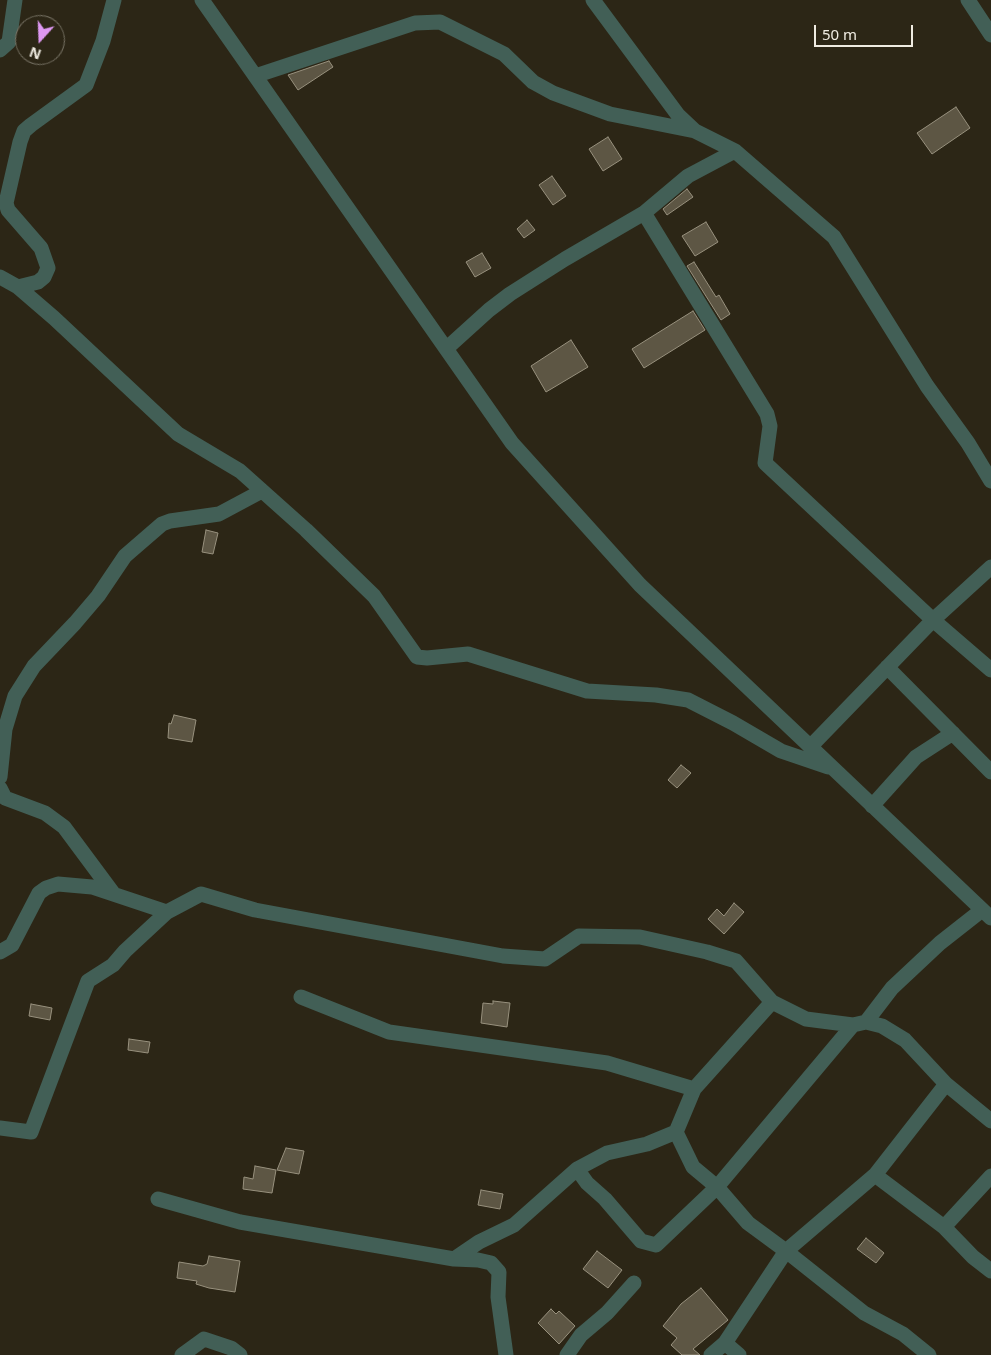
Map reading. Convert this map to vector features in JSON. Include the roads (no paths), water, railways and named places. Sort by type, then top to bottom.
[{"type":"street","points":[[0,50],[10,42],[15,0]]},
{"type":"street","points":[[18,287],[38,282],[44,277],[48,268],[41,248],[8,210],[6,203],[20,142],[24,131],[86,84],[103,41],[114,0]]},
{"type":"street","points":[[202,0],[512,443],[640,585],[987,914],[940,942],[892,988],[717,1187],[656,1245],[649,1245],[641,1241],[577,1169]]},
{"type":"street","points":[[593,0],[665,98],[694,131]]},
{"type":"street","points":[[968,0],[991,35]]},
{"type":"street","points":[[255,76],[415,23],[440,22],[504,54],[533,82],[553,93],[610,114],[694,131],[734,151],[834,237],[927,386],[968,443],[991,481]]},
{"type":"street","points":[[447,348],[489,310],[510,294],[565,259],[596,243],[644,213],[688,176],[734,151]]},
{"type":"street","points":[[644,213],[767,414],[770,426],[765,463],[933,620],[991,670]]},
{"type":"street","points":[[0,277],[18,287],[54,318],[178,434],[240,471],[374,596],[417,656],[427,658],[468,654],[587,690],[656,695],[688,700],[781,751],[832,768]]},
{"type":"street","points":[[0,777],[5,729],[15,696],[34,666],[98,596],[124,556],[162,524],[170,521],[220,514],[262,491]]},
{"type":"street","points":[[810,747],[933,620],[991,567]]},
{"type":"street","points":[[887,667],[991,772]]},
{"type":"street","points":[[872,806],[916,757],[952,733]]},
{"type":"street","points":[[0,788],[5,798],[45,813],[64,827],[113,893]]},
{"type":"street","points":[[0,952],[12,945],[34,900],[46,888],[58,884],[73,884],[113,893],[168,912]]},
{"type":"street","points":[[0,1128],[31,1132],[88,981],[113,965],[124,950],[168,912],[201,894],[255,910],[381,935],[503,956],[545,959],[579,936],[640,937],[708,952],[736,961],[772,1002],[806,1019],[882,1026],[905,1040],[946,1084],[991,1121]]},
{"type":"street","points":[[301,998],[389,1032],[607,1063],[694,1089]]},
{"type":"street","points":[[454,1259],[479,1242],[514,1226],[577,1169],[606,1153],[647,1144],[676,1132],[694,1089],[772,1002]]},
{"type":"street","points":[[711,1355],[725,1344],[786,1252],[875,1175],[946,1084]]},
{"type":"street","points":[[676,1132],[693,1167],[717,1187],[748,1223],[864,1314],[903,1334],[929,1355]]},
{"type":"street","points":[[875,1175],[944,1227],[972,1257],[991,1271]]},
{"type":"street","points":[[944,1227],[991,1176]]},
{"type":"street","points":[[158,1199],[240,1222],[454,1259],[478,1260],[491,1263],[499,1272],[498,1297],[506,1355]]},
{"type":"street","points":[[567,1355],[582,1336],[634,1283]]},
{"type":"street","points":[[182,1355],[204,1339],[231,1348],[240,1355]]},
{"type":"street","points":[[725,1344],[739,1355]]}]
